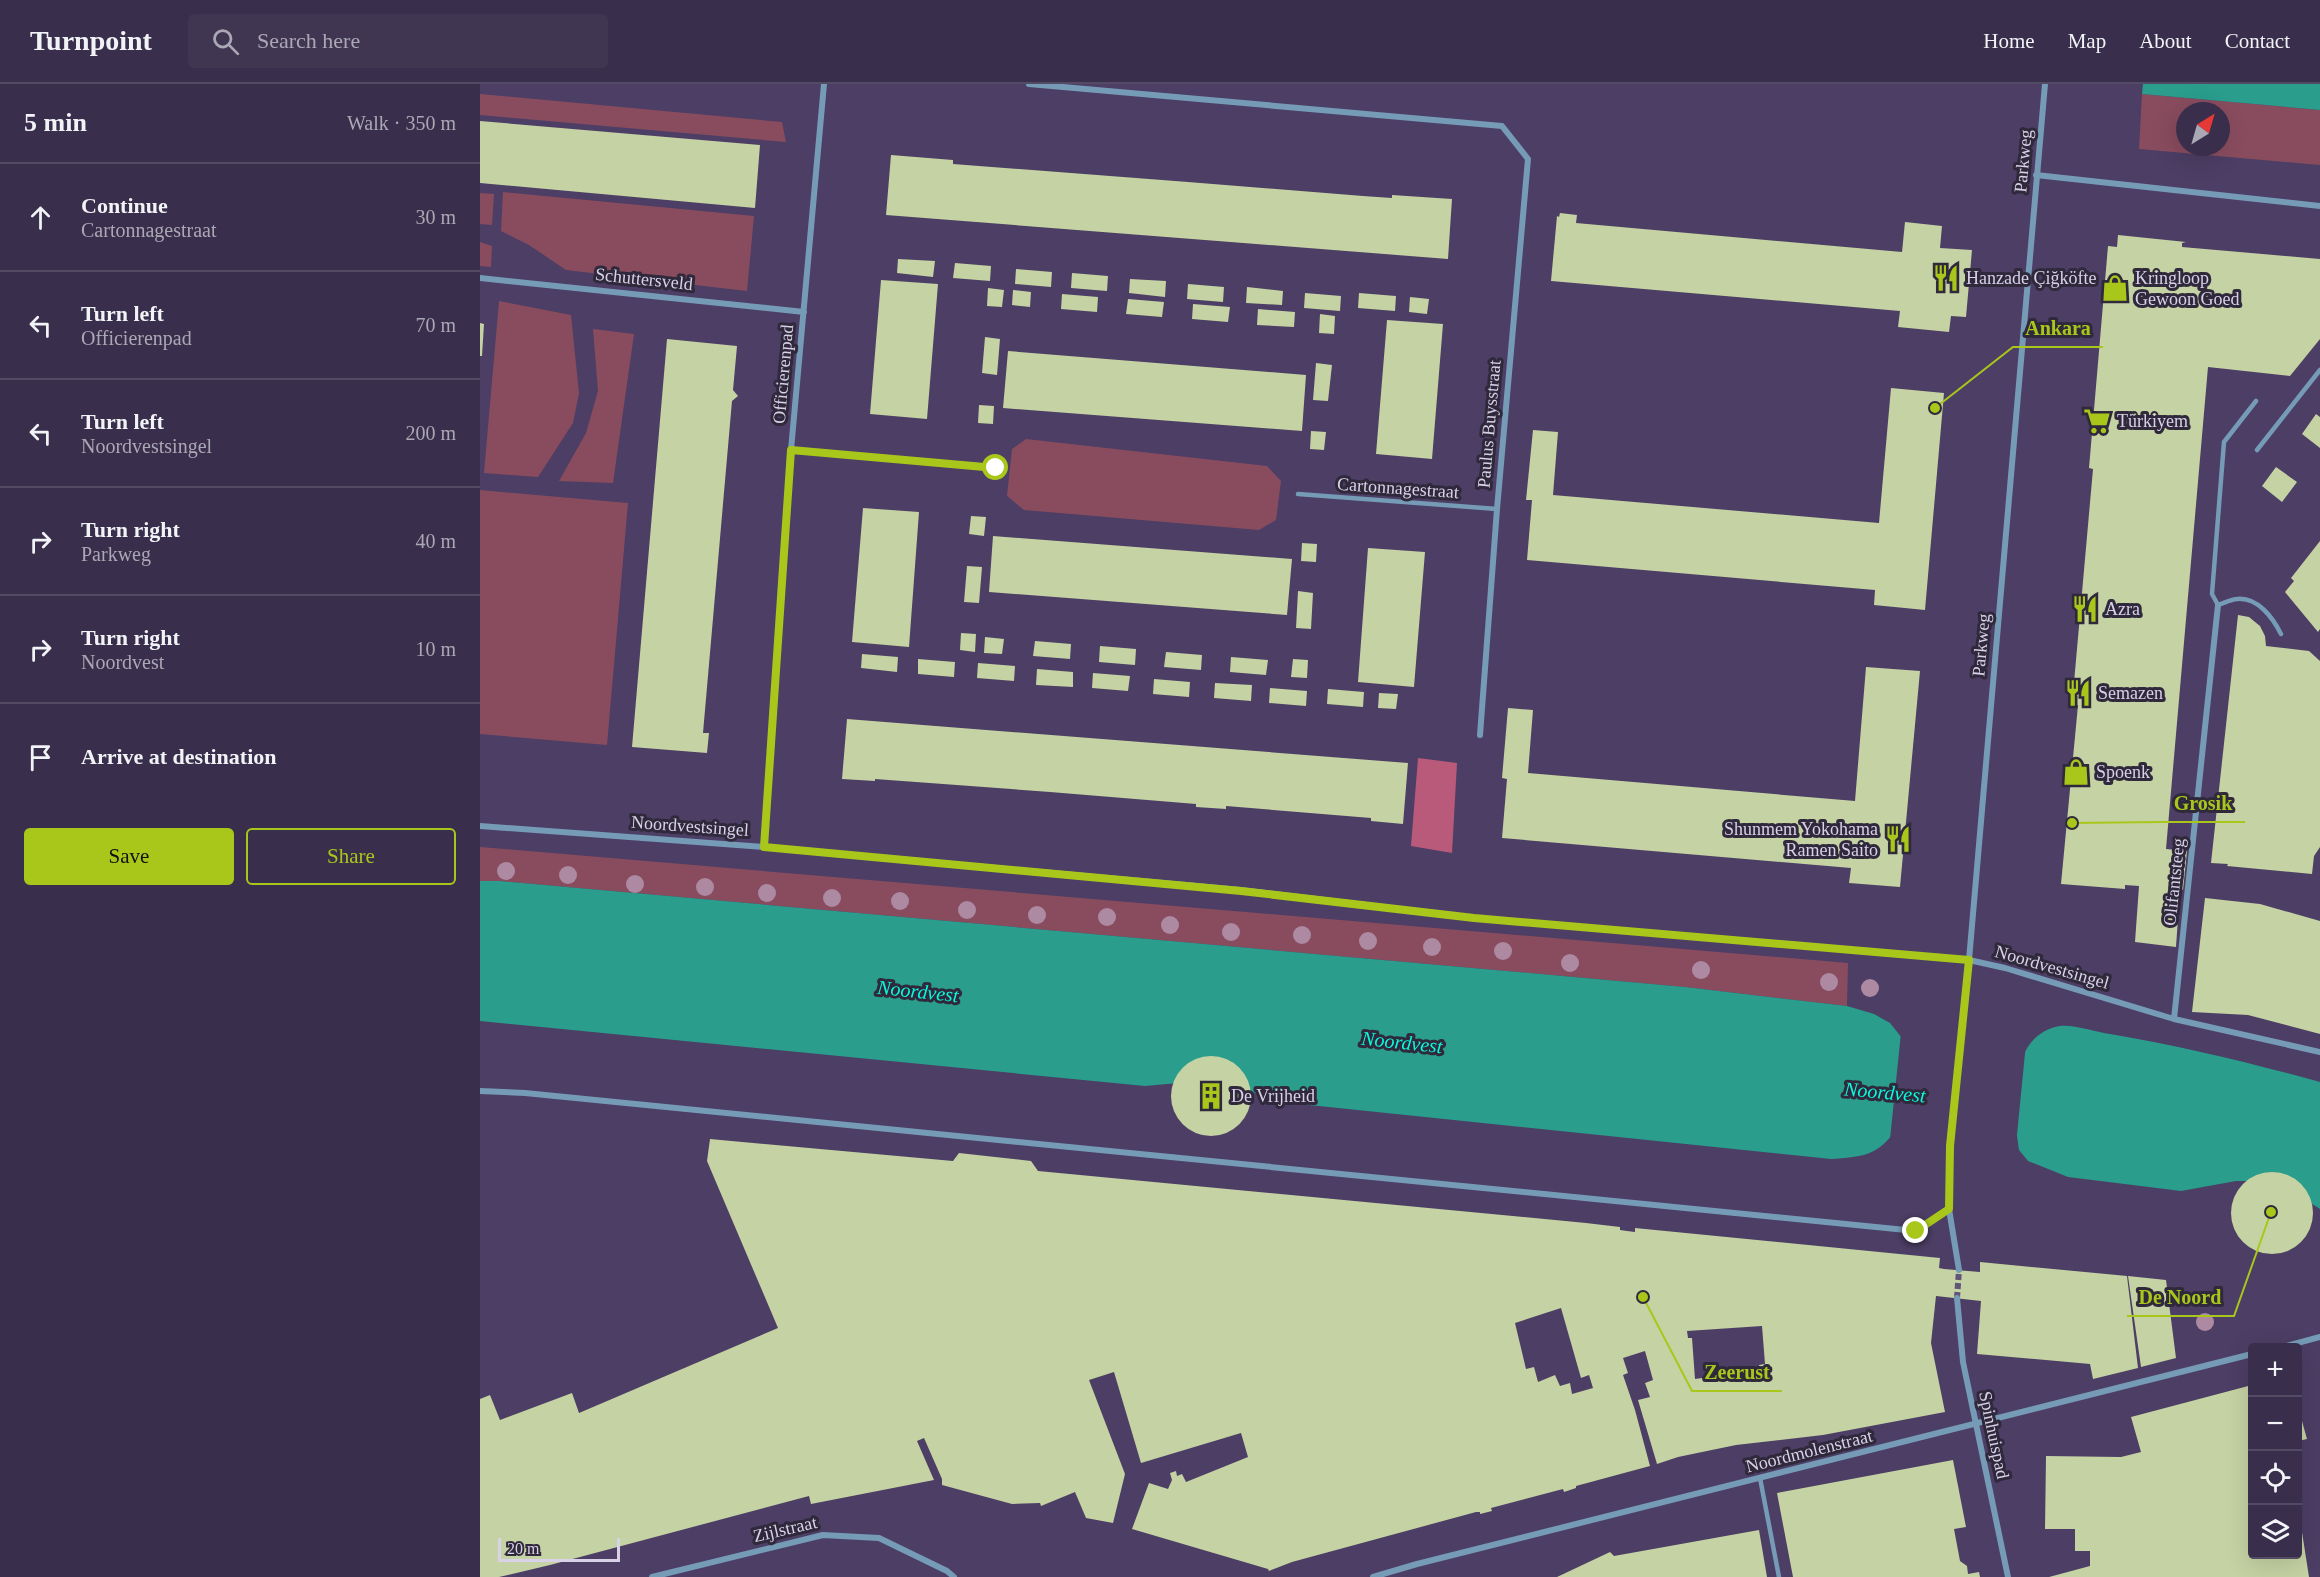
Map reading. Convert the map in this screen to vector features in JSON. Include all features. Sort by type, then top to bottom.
[{"type":"street","name":"Officierenpad","points":[[764,847],[791,450],[824,84]]},
{"type":"street","name":"Paulus Buysstraat","points":[[1029,84],[1502,126],[1528,159],[1497,509],[1480,735]]},
{"type":"street","name":"Parkweg","points":[[1949,1209],[1950,1146],[1969,960],[2045,84]]},
{"type":"street","points":[[2036,175],[2320,206]]},
{"type":"street","name":"Schuttersveld","points":[[480,278],[746,304],[804,312]]},
{"type":"street","name":"Olifantsteeg","points":[[2174,1019],[2218,605]]},
{"type":"street","name":"Noordvestsingel","points":[[480,825],[764,847],[1229,889],[1474,918],[1969,960],[2005,968],[2174,1019],[2320,1052]]},
{"type":"street","points":[[480,1091],[1916,1231],[1949,1209],[1959,1270]]},
{"type":"street","name":"Spinhuispad","points":[[1957,1298],[1963,1362],[2008,1577]]},
{"type":"street","points":[[2295,1343],[2320,1337]]},
{"type":"street","name":"Noordmolenstraat","points":[[1373,1577],[2248,1355]]},
{"type":"street","name":"Zijlstraat","points":[[652,1577],[823,1535],[879,1538],[947,1571],[954,1577]]},
{"type":"lane","points":[[2257,450],[2320,370]]},
{"type":"lane","points":[[2256,400],[2224,442],[2212,594],[2218,605],[2238,599],[2257,604],[2274,619],[2281,634]]},
{"type":"lane","points":[[791,450],[996,468]]},
{"type":"lane","name":"Cartonnagestraat","points":[[1298,494],[1497,509]]},
{"type":"lane","points":[[1760,1479],[1779,1577]]},
{"type":"shaded area","points":[[480,94],[782,122],[786,142],[480,115]]},
{"type":"shaded area","points":[[2142,94],[2320,110],[2320,165],[2218,156],[2230,156],[2230,102],[2176,102],[2176,152],[2139,149]]},
{"type":"shaded area","points":[[503,192],[754,216],[747,291],[566,270],[529,245],[501,231]]},
{"type":"shaded area","points":[[480,193],[494,194],[492,225],[480,224]]},
{"type":"shaded area","points":[[480,242],[492,246],[491,267],[480,266]]},
{"type":"shaded area","points":[[499,301],[571,315],[579,393],[573,423],[538,477],[484,473]]},
{"type":"shaded area","points":[[593,329],[634,334],[613,483],[559,481],[586,433],[598,391]]},
{"type":"shaded area","points":[[1026,439],[1267,466],[1281,481],[1276,520],[1259,530],[1024,510],[1007,496],[1012,449]]},
{"type":"shaded area","points":[[480,490],[628,503],[607,745],[480,734]]},
{"type":"shaded area","points":[[1418,758],[1457,763],[1452,853],[1411,846]]},
{"type":"shaded area","points":[[480,847],[1848,963],[1847,1006],[1685,987],[480,881]]},
{"type":"water","points":[[2143,84],[2320,84],[2320,110],[2142,94]]},
{"type":"water","name":"Noordvest","points":[[480,881],[1685,987],[1847,1006],[1874,1014],[1890,1023],[1902,1038],[1905,1050],[2022,1061],[2027,1048],[2035,1038],[2047,1030],[2060,1026],[2078,1027],[2216,1055],[2320,1082],[2320,1209],[2276,1181],[2236,1181],[2181,1191],[2068,1177],[2028,1161],[2019,1150],[2017,1136],[1896,1129],[1890,1138],[1876,1150],[1860,1156],[1831,1159],[1290,1103],[1212,1080],[1145,1086],[480,1021]]},
{"type":"pier","points":[[1901,1033],[1907,1047],[2020,1057],[2026,1043],[2016,1145],[2015,1139],[1898,1132],[1893,1140],[1890,1139]]},
{"type":"building","points":[[480,121],[760,145],[755,208],[480,183]]},
{"type":"building","points":[[891,155],[953,160],[953,164],[1363,196],[1392,198],[1392,195],[1452,199],[1448,259],[886,215]]},
{"type":"building","points":[[1560,213],[1577,215],[1576,223],[1902,252],[1905,222],[1942,226],[1940,248],[1972,250],[1966,317],[1951,316],[1949,332],[1898,327],[1900,311],[1551,281],[1557,216],[1559,217]]},
{"type":"building","points":[[2118,235],[2186,242],[2182,243],[2182,247],[2320,259],[2320,339],[2290,376],[2208,367],[2166,849],[2187,851],[2183,890],[2180,890],[2176,947],[2135,942],[2139,886],[2125,885],[2125,889],[2061,884],[2078,705],[2072,705],[2093,469],[2089,468],[2108,246],[2117,247]]},
{"type":"building","points":[[898,259],[935,261],[933,277],[897,273]]},
{"type":"building","points":[[955,263],[991,266],[990,281],[953,278]]},
{"type":"building","points":[[1016,269],[1052,272],[1051,287],[1015,284]]},
{"type":"building","points":[[1072,273],[1108,276],[1107,291],[1071,288]]},
{"type":"building","points":[[1130,279],[1166,281],[1165,297],[1129,293]]},
{"type":"building","points":[[881,280],[938,284],[927,419],[870,414]]},
{"type":"building","points":[[1188,284],[1224,287],[1223,302],[1187,299]]},
{"type":"building","points":[[1247,287],[1283,291],[1282,305],[1246,303]]},
{"type":"building","points":[[988,288],[1004,290],[1002,307],[987,306]]},
{"type":"building","points":[[1013,290],[1031,292],[1030,307],[1012,305]]},
{"type":"building","points":[[1305,293],[1341,296],[1340,311],[1304,308]]},
{"type":"building","points":[[1359,293],[1396,296],[1395,311],[1358,308]]},
{"type":"building","points":[[1062,294],[1098,297],[1097,312],[1061,309]]},
{"type":"building","points":[[1410,297],[1429,299],[1427,314],[1409,312]]},
{"type":"building","points":[[1128,299],[1164,302],[1162,317],[1126,314]]},
{"type":"building","points":[[1193,304],[1230,307],[1228,322],[1192,319]]},
{"type":"building","points":[[1258,309],[1295,312],[1294,327],[1257,325]]},
{"type":"building","points":[[1320,314],[1335,316],[1334,334],[1319,333]]},
{"type":"building","points":[[1387,320],[1443,324],[1432,459],[1376,454]]},
{"type":"building","points":[[480,323],[484,324],[482,356],[480,356]]},
{"type":"building","points":[[985,337],[1000,339],[997,375],[982,373]]},
{"type":"building","points":[[667,339],[737,346],[733,390],[738,396],[732,401],[703,733],[709,733],[707,753],[632,747]]},
{"type":"building","points":[[1008,351],[1306,375],[1302,431],[1003,408]]},
{"type":"building","points":[[1316,363],[1332,365],[1328,401],[1313,400]]},
{"type":"building","points":[[1891,388],[1944,393],[1925,610],[1874,605],[1875,590],[1527,560],[1532,500],[1526,500],[1533,430],[1558,432],[1553,495],[1879,523]]},
{"type":"building","points":[[979,405],[994,406],[993,424],[978,423]]},
{"type":"building","points":[[2316,414],[2320,417],[2320,448],[2302,434]]},
{"type":"building","points":[[1311,431],[1326,432],[1324,450],[1310,449]]},
{"type":"building","points":[[2276,467],[2297,482],[2282,502],[2262,486]]},
{"type":"building","points":[[863,508],[919,512],[909,647],[852,642]]},
{"type":"building","points":[[971,516],[986,517],[984,536],[969,534]]},
{"type":"building","points":[[993,536],[1292,559],[1287,615],[989,592]]},
{"type":"building","points":[[2320,541],[2320,629],[2318,632],[2285,592],[2294,581],[2291,578]]},
{"type":"building","points":[[1302,543],[1317,544],[1316,562],[1301,561]]},
{"type":"building","points":[[1368,548],[1425,552],[1414,687],[1358,682]]},
{"type":"building","points":[[967,566],[982,567],[979,603],[964,602]]},
{"type":"building","points":[[1298,591],[1313,593],[1311,629],[1296,628]]},
{"type":"building","points":[[2238,615],[2249,617],[2260,626],[2265,636],[2266,646],[2309,651],[2320,661],[2320,847],[2314,856],[2312,874],[2211,863]]},
{"type":"building","points":[[961,633],[976,634],[975,652],[960,650]]},
{"type":"building","points":[[985,637],[1004,639],[1002,654],[984,653]]},
{"type":"building","points":[[1035,641],[1071,644],[1070,659],[1033,656]]},
{"type":"building","points":[[1100,646],[1136,649],[1135,665],[1099,662]]},
{"type":"building","points":[[1166,652],[1202,655],[1201,670],[1164,667]]},
{"type":"building","points":[[862,654],[898,657],[897,672],[861,668]]},
{"type":"building","points":[[1231,657],[1268,660],[1266,675],[1230,672]]},
{"type":"building","points":[[918,659],[955,662],[954,677],[918,674]]},
{"type":"building","points":[[1293,659],[1308,660],[1307,678],[1291,677]]},
{"type":"building","points":[[978,663],[1015,666],[1014,681],[977,678]]},
{"type":"building","points":[[1866,667],[1920,671],[1900,887],[1849,883],[1851,868],[1502,838],[1507,779],[1502,778],[1508,708],[1533,710],[1528,773],[1855,801]]},
{"type":"building","points":[[1037,669],[1073,672],[1073,687],[1036,685]]},
{"type":"building","points":[[1093,673],[1130,676],[1128,691],[1092,688]]},
{"type":"building","points":[[1154,679],[1190,682],[1189,697],[1153,694]]},
{"type":"building","points":[[1215,683],[1252,685],[1251,701],[1214,698]]},
{"type":"building","points":[[1270,688],[1307,691],[1306,706],[1269,703]]},
{"type":"building","points":[[1328,689],[1364,692],[1363,707],[1327,704]]},
{"type":"building","points":[[1379,693],[1398,694],[1396,709],[1378,708]]},
{"type":"building","points":[[847,719],[1408,763],[1403,824],[1371,821],[1371,818],[1226,806],[1226,809],[1196,807],[1196,804],[1050,792],[875,779],[875,781],[842,779]]},
{"type":"building","points":[[2205,898],[2260,904],[2320,921],[2320,1034],[2248,1015],[2192,1012]]},
{"type":"building","name":"De Vrijheid","points":[[1211,1056],[1226,1059],[1239,1068],[1248,1081],[1251,1096],[1248,1111],[1239,1124],[1226,1133],[1211,1136],[1196,1133],[1183,1124],[1174,1111],[1171,1096],[1174,1081],[1183,1068],[1196,1059]]},
{"type":"building","points":[[710,1139],[953,1161],[959,1153],[1031,1161],[1038,1171],[1586,1223],[1620,1227],[1620,1230],[1635,1232],[1635,1228],[1940,1258],[1939,1268],[1944,1269],[1980,1272],[1980,1262],[2127,1276],[2138,1368],[2093,1379],[2090,1364],[1977,1354],[1981,1301],[1936,1296],[1931,1343],[1945,1412],[1823,1435],[1736,1445],[1678,1457],[1657,1464],[1638,1400],[1650,1397],[1645,1383],[1653,1380],[1645,1351],[1623,1358],[1628,1373],[1623,1375],[1650,1466],[1576,1486],[1564,1492],[1563,1489],[1491,1508],[1492,1511],[1480,1514],[1476,1512],[1292,1562],[1269,1571],[1132,1529],[1149,1483],[1168,1489],[1172,1480],[1170,1473],[1176,1471],[1177,1476],[1182,1474],[1186,1482],[1248,1457],[1241,1433],[1141,1463],[1114,1372],[1089,1380],[1125,1474],[1113,1523],[1086,1518],[1075,1492],[1041,1506],[1040,1503],[1012,1504],[942,1485],[942,1479],[924,1438],[917,1441],[934,1480],[811,1504],[809,1496],[550,1565],[499,1577],[480,1577],[480,1399],[490,1395],[500,1420],[572,1393],[579,1413],[778,1328],[707,1161]],"holes":[[[1561,1308],[1581,1378],[1589,1375],[1593,1388],[1572,1394],[1570,1383],[1560,1386],[1555,1375],[1538,1382],[1534,1367],[1526,1369],[1515,1323]],[[1762,1326],[1765,1364],[1759,1365],[1760,1370],[1695,1379],[1692,1338],[1688,1338],[1687,1331]]]},
{"type":"building","points":[[2272,1172],[2288,1176],[2301,1184],[2309,1197],[2313,1213],[2309,1229],[2301,1242],[2288,1250],[2272,1254],[2256,1250],[2243,1242],[2235,1229],[2231,1213],[2235,1197],[2243,1184],[2256,1176]]},
{"type":"building","points":[[2128,1276],[2166,1280],[2176,1358],[2141,1367]]},
{"type":"building","points":[[2248,1386],[2248,1559],[2302,1559],[2302,1532],[2309,1577],[2049,1577],[2090,1566],[2090,1551],[2075,1551],[2075,1529],[2045,1529],[2046,1456],[2121,1457],[2141,1452],[2131,1417]]},
{"type":"building","points":[[2302,1421],[2307,1439],[2302,1440]]},
{"type":"building","points":[[1953,1460],[1966,1527],[1954,1529],[1960,1561],[1967,1566],[1968,1574],[1979,1572],[1980,1577],[1793,1577],[1777,1493]]},
{"type":"building","points":[[1759,1530],[1767,1577],[1557,1577],[1610,1552],[1614,1556]]},
{"type":"tunnel","points":[[1957,1298],[1959,1270]]},
{"type":"place","name":"Hanzade Çiğköfte","points":[[1946,278]]},
{"type":"place","name":"Kringloop Gewoon Goed","points":[[2115,288]]},
{"type":"place","name":"Ankara","points":[[1935,408]]},
{"type":"place","name":"Türkiyem","points":[[2097,421]]},
{"type":"place","name":"Azra","points":[[2085,609]]},
{"type":"place","name":"Semazen","points":[[2078,693]]},
{"type":"place","name":"Spoenk","points":[[2076,772]]},
{"type":"place","name":"Grosik","points":[[2072,823]]},
{"type":"place","name":"Shunmem Yokohama Ramen Saito","points":[[1898,839]]},
{"type":"place","name":"De Vrijheid","points":[[1211,1096]]},
{"type":"place","name":"De Noord","points":[[2271,1212]]},
{"type":"place","name":"Zeerust","points":[[1643,1297]]},
{"type":"route","points":[[996,468],[791,450],[764,847],[1241,891],[1474,918],[1969,960],[1950,1146],[1949,1209],[1916,1231]]}]
